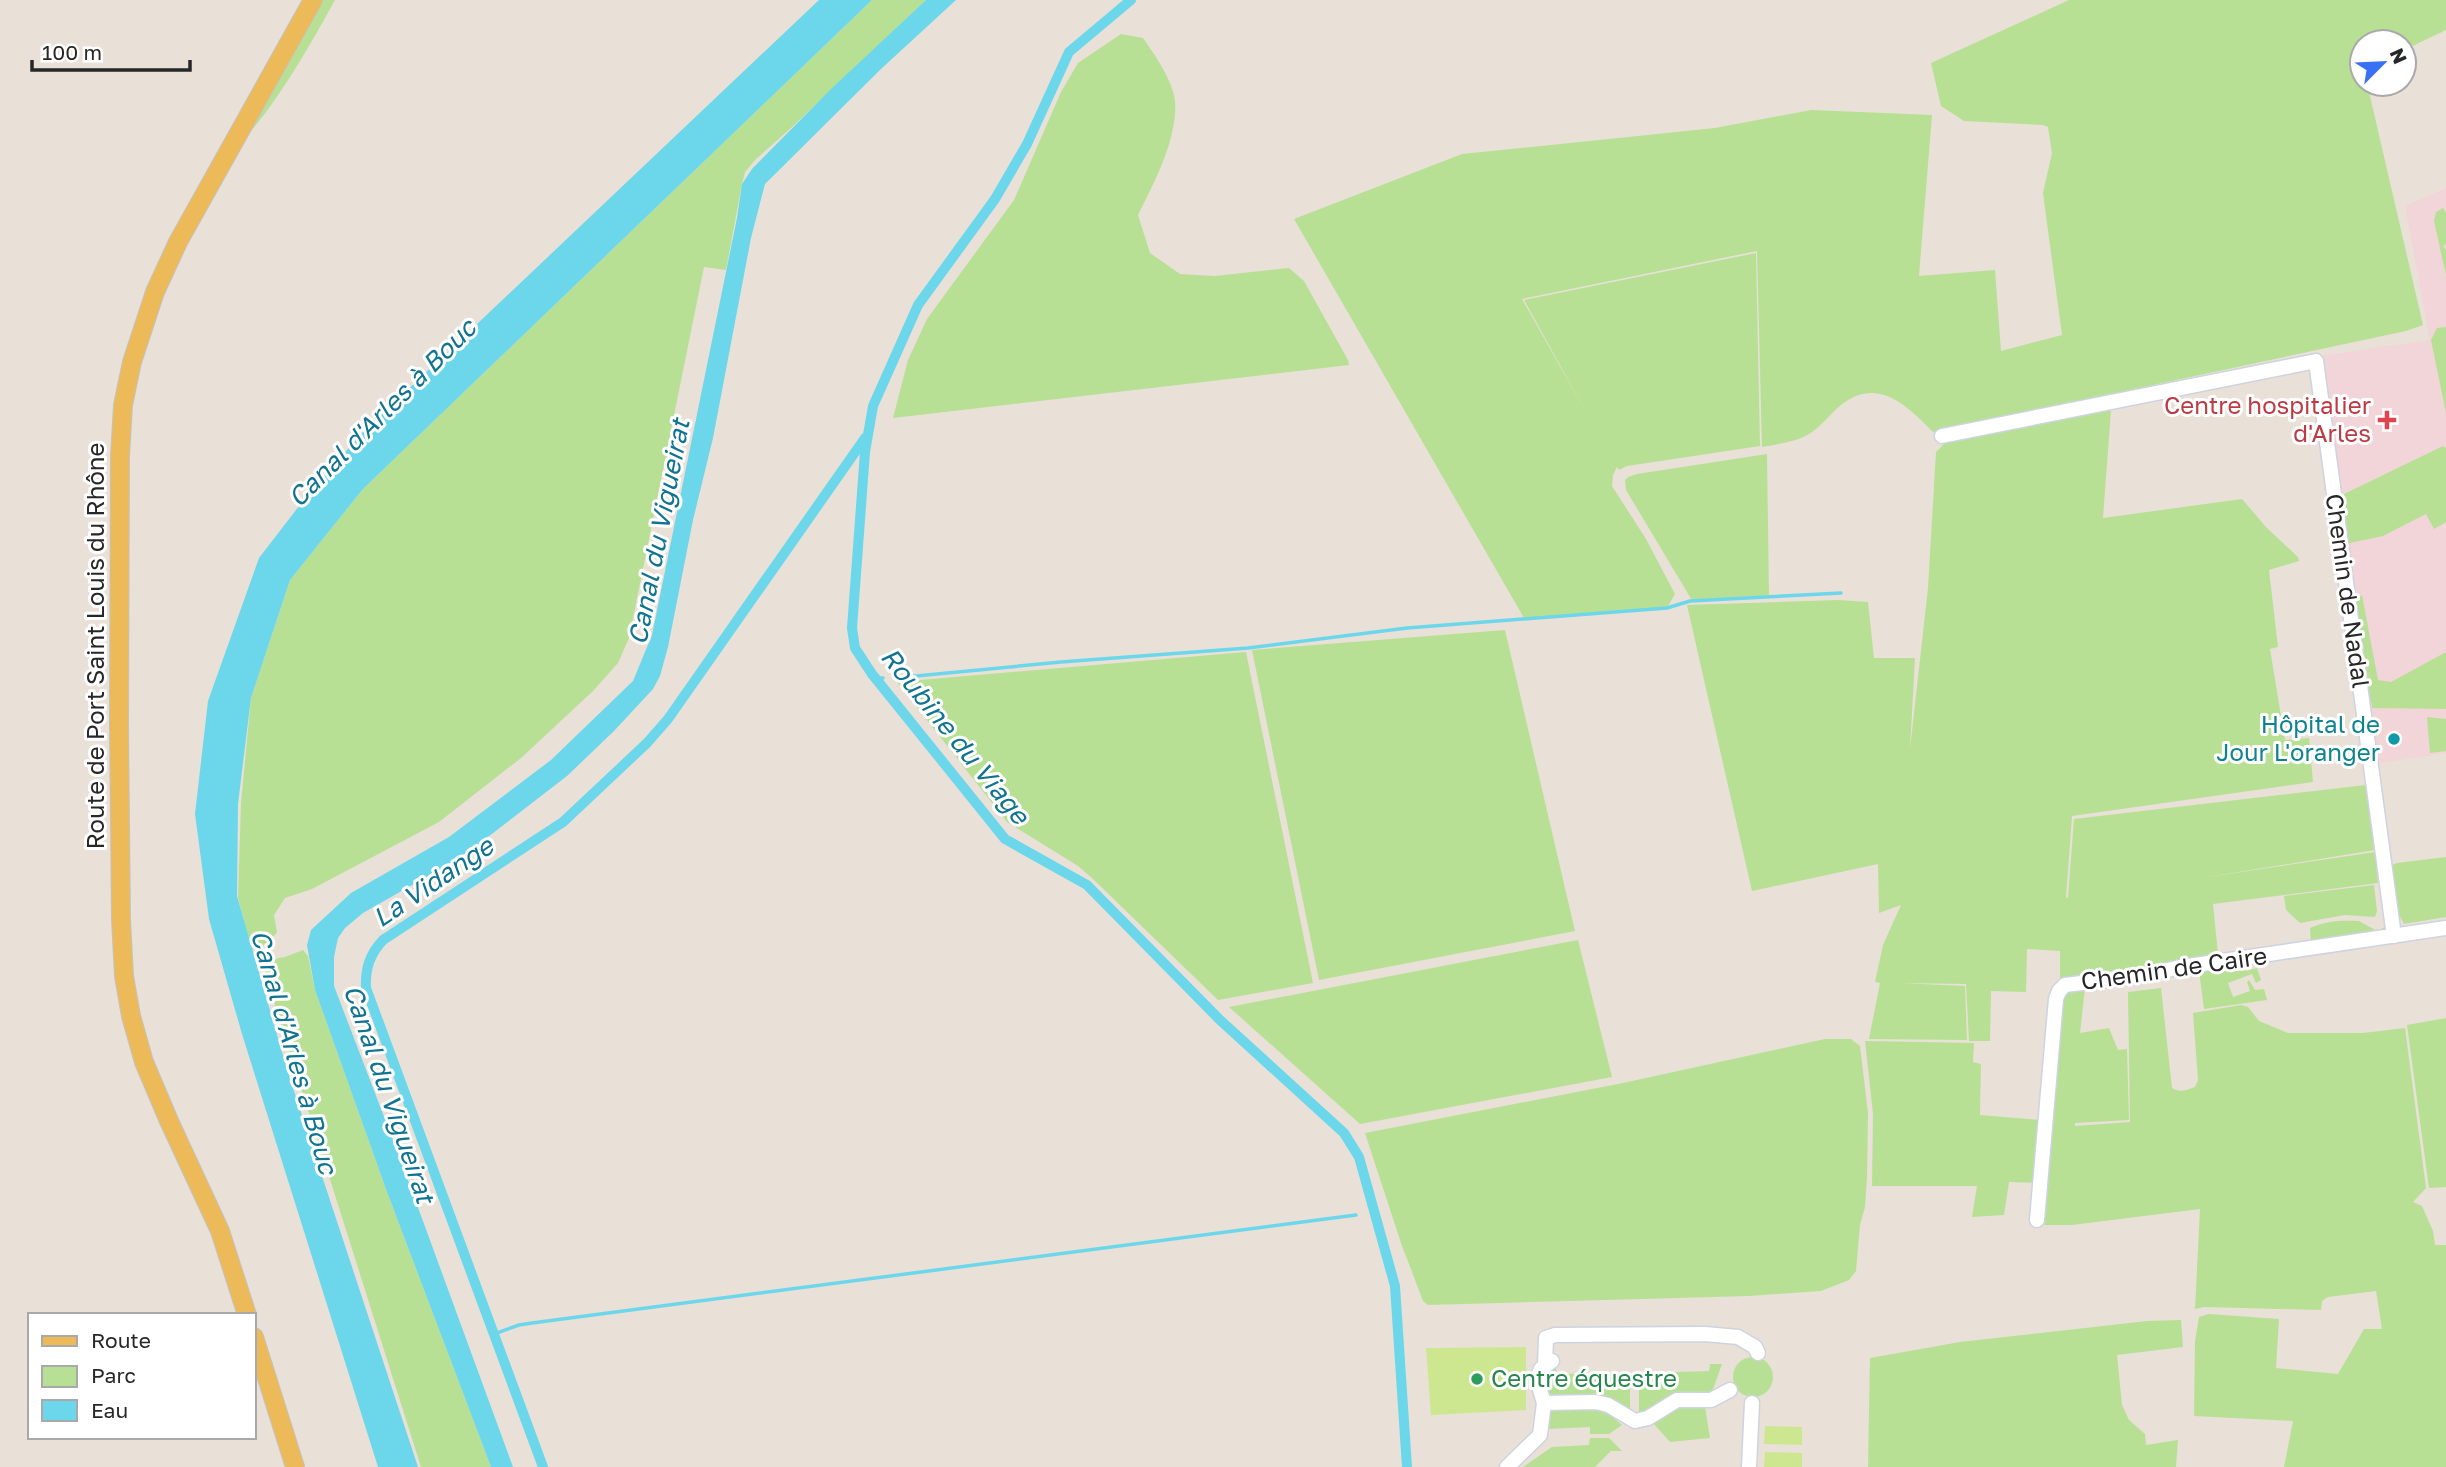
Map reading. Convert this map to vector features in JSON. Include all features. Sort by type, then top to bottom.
[{"type":"main road","name":"Route de Port Saint Louis du Rhône","points":[[246,1313],[220,1231],[144,1062],[131,1016],[124,976],[119,749],[120,456],[123,405],[132,362],[155,292],[178,242],[313,0]]},
{"type":"main road","points":[[256,1343],[295,1467]]},
{"type":"street","name":"Chemin de Nadal","points":[[1942,436],[2316,360],[2394,936]]},
{"type":"street","points":[[2394,936],[2446,928]]},
{"type":"street","name":"Chemin de Caire","points":[[2037,1220],[2056,999],[2065,985],[2141,976],[2181,967],[2394,936]]},
{"type":"street","points":[[1507,1467],[1540,1434],[1544,1403],[1536,1380],[1541,1369],[1549,1363],[1546,1338],[1555,1335],[1705,1334],[1738,1337],[1755,1347],[1758,1353]]},
{"type":"street","points":[[1544,1403],[1596,1402],[1608,1405],[1635,1421],[1648,1418],[1677,1400],[1711,1400],[1730,1390]]},
{"type":"street","points":[[1749,1467],[1752,1403]]},
{"type":"shaded area","name":"Centre hospitalier d'Arles","points":[[2446,188],[2446,753],[2374,764],[2320,356],[2430,340],[2405,206]]},
{"type":"green space","points":[[321,0],[335,0],[283,87],[247,136]]},
{"type":"green space","points":[[872,0],[926,0],[745,172],[726,270],[704,267],[629,638],[618,663],[593,691],[521,758],[439,822],[312,889],[285,898],[274,915],[277,932],[268,944],[252,950],[238,898],[241,803],[251,698],[290,580],[363,489]]},
{"type":"green space","points":[[2069,0],[2446,0],[2446,30],[2418,43],[2418,28],[2348,28],[2348,98],[2370,98],[2423,325],[2406,331],[1933,432],[1902,404],[1880,394],[1867,393],[1841,405],[1818,428],[1804,437],[1762,447],[1757,251],[1522,299],[1587,414],[1524,300],[1756,253],[1760,446],[1627,466],[1619,470],[1617,467],[1613,475],[1612,486],[1646,539],[1675,594],[1667,608],[1524,618],[1294,219],[1462,154],[1715,128],[1811,110],[1932,115],[1919,276],[1995,270],[2001,351],[2062,335],[2043,193],[2052,153],[2048,127],[1964,121],[1941,106],[1931,63]]},
{"type":"green space","points":[[1121,34],[1143,38],[1158,60],[1174,93],[1175,115],[1169,145],[1138,215],[1150,253],[1180,274],[1215,276],[1289,268],[1304,281],[1349,365],[893,418],[908,360],[927,319],[1014,200],[1061,92],[1078,63]]},
{"type":"green space","points":[[2443,208],[2446,213],[2446,244],[2443,246],[2446,250],[2446,275],[2434,221],[2436,212]]},
{"type":"green space","points":[[2446,327],[2446,413],[2431,340],[2437,328]]},
{"type":"green space","points":[[2111,410],[2103,518],[2242,499],[2266,527],[2298,557],[2299,561],[2269,570],[2278,647],[2270,649],[2285,740],[2309,738],[2313,782],[2072,816],[2066,898],[2074,819],[2366,785],[2375,850],[2208,877],[2375,852],[2378,883],[2213,904],[2218,954],[2060,981],[2060,951],[2027,949],[2026,992],[1991,991],[1990,1041],[1969,1041],[1966,984],[1900,983],[1965,986],[1967,1040],[1869,1039],[1880,983],[1875,982],[1883,945],[1901,905],[1879,913],[1878,864],[1752,891],[1687,605],[1838,600],[1868,602],[1874,658],[1915,658],[1910,749],[1928,588],[1936,452],[1948,440]]},
{"type":"green space","points":[[2443,446],[2446,448],[2446,522],[2434,529],[2426,514],[2383,536],[2345,544],[2342,495]]},
{"type":"green space","points":[[1767,454],[1769,596],[1693,602],[1626,490],[1625,480],[1637,474]]},
{"type":"green space","points":[[2362,595],[2378,680],[2391,682],[2446,652],[2446,709],[2372,708],[2355,601]]},
{"type":"green space","points":[[1505,630],[1575,931],[1319,980],[1252,650]]},
{"type":"green space","points":[[1246,652],[1313,983],[1218,1000],[1078,866],[1007,822],[897,682]]},
{"type":"green space","points":[[2427,717],[2446,719],[2446,751],[2430,753]]},
{"type":"green space","points":[[2446,857],[2446,917],[2404,924],[2396,909],[2390,866]]},
{"type":"green space","points":[[2374,885],[2377,911],[2375,917],[2345,915],[2300,923],[2286,910],[2284,896]]},
{"type":"green space","points":[[2359,921],[2377,931],[2389,928],[2390,935],[2311,945],[2310,928],[2334,922]]},
{"type":"green space","points":[[1578,940],[1612,1077],[1360,1124],[1229,1007]]},
{"type":"green space","points":[[303,950],[308,956],[315,990],[387,1192],[491,1467],[421,1467],[261,961],[285,957]]},
{"type":"green space","points":[[2242,965],[2246,971],[2257,968],[2261,980],[2256,983],[2252,974],[2228,983],[2233,997],[2250,991],[2247,982],[2249,980],[2255,990],[2264,989],[2267,1000],[2204,1009],[2199,971]]},
{"type":"green space","points":[[2072,987],[2085,988],[2080,1033],[2109,1028],[2118,1050],[2127,1049],[2129,1120],[2075,1123],[2075,1126],[2130,1122],[2128,992],[2161,988],[2172,1088],[2178,1090],[2195,1087],[2198,1080],[2193,1013],[2241,1005],[2248,1007],[2259,1021],[2288,1033],[2363,1033],[2405,1028],[2426,1188],[2413,1202],[2422,1206],[2433,1231],[2435,1245],[2446,1245],[2446,1467],[2284,1467],[2293,1421],[2194,1416],[2195,1341],[2199,1317],[2209,1314],[2279,1319],[2276,1368],[2338,1374],[2364,1329],[2382,1329],[2376,1291],[2328,1297],[2322,1301],[2321,1310],[2195,1309],[2200,1209],[2072,1225],[2040,1225],[2061,994]]},
{"type":"green space","points":[[2446,1018],[2446,1187],[2429,1188],[2407,1025]]},
{"type":"green space","points":[[1825,1039],[1851,1039],[1860,1046],[1868,1113],[1865,1207],[1860,1225],[1856,1271],[1849,1280],[1821,1291],[1749,1296],[1428,1305],[1423,1301],[1365,1133],[1623,1083]]},
{"type":"green space","points":[[1865,1041],[1974,1043],[1973,1062],[1981,1064],[1980,1115],[2041,1120],[2038,1183],[2009,1182],[2004,1215],[1972,1217],[1977,1186],[1872,1186],[1873,1114]]},
{"type":"green space","points":[[2181,1320],[2183,1347],[2117,1355],[2122,1405],[2129,1420],[2145,1434],[2146,1445],[2178,1440],[2176,1467],[1868,1467],[1870,1358],[1960,1342],[2147,1321]]},
{"type":"green space","name":"Centre équestre","points":[[1526,1347],[1526,1410],[1431,1415],[1426,1348]]},
{"type":"green space","points":[[1753,1357],[1767,1363],[1773,1377],[1767,1391],[1753,1397],[1739,1391],[1733,1377],[1739,1363]]},
{"type":"green space","points":[[1710,1364],[1722,1364],[1711,1395],[1671,1397],[1639,1415],[1639,1373],[1709,1371]]},
{"type":"green space","points":[[1555,1367],[1558,1374],[1630,1373],[1630,1413],[1605,1398],[1547,1393],[1544,1374]]},
{"type":"green space","points":[[1685,1403],[1702,1404],[1705,1407],[1710,1438],[1670,1442],[1653,1423]]},
{"type":"green space","points":[[1586,1404],[1604,1410],[1622,1425],[1609,1434],[1590,1434],[1590,1427],[1548,1429],[1546,1407]]},
{"type":"green space","points":[[1765,1426],[1802,1427],[1802,1445],[1764,1444]]},
{"type":"green space","points":[[1590,1438],[1609,1438],[1622,1451],[1611,1451],[1595,1467],[1523,1467],[1552,1447],[1589,1445]]},
{"type":"green space","points":[[1765,1452],[1802,1453],[1802,1467],[1764,1467]]},
{"type":"water","points":[[819,0],[872,0],[363,489],[290,580],[251,698],[238,804],[237,896],[288,1073],[418,1467],[378,1467],[242,1034],[209,919],[195,814],[208,701],[259,558],[306,497],[361,434]]},
{"type":"water","points":[[926,0],[956,0],[881,69],[765,184],[751,238],[713,438],[693,520],[668,647],[660,676],[653,689],[567,776],[456,860],[363,913],[345,928],[338,938],[334,957],[334,986],[513,1467],[491,1467],[387,1192],[315,990],[307,945],[311,930],[351,893],[449,837],[551,760],[633,681],[652,635],[742,184],[752,169],[831,89]]},
{"type":"waterway","name":"Roubine du Viage","points":[[1131,0],[1069,52],[1027,144],[995,199],[918,305],[873,406],[865,452],[852,628],[855,648],[872,674],[1005,839],[1087,885],[1220,1020],[1344,1133],[1359,1157],[1395,1286],[1407,1467]]},
{"type":"waterway","name":"La Vidange","points":[[543,1467],[366,988],[369,962],[383,940],[563,822],[647,743],[668,719],[865,438]]},
{"type":"waterway","points":[[895,678],[1248,648],[1407,628],[1667,608],[1690,601],[1841,593]]},
{"type":"waterway","name":"Roubine du Viage","points":[[875,678],[883,678]]},
{"type":"waterway","points":[[494,1334],[532,1323],[1356,1215]]},
{"type":"place","name":"Centre hospitalier d'Arles","points":[[2387,420]]},
{"type":"place","name":"Hôpital de Jour L'oranger","points":[[2394,739]]},
{"type":"place","name":"Centre équestre","points":[[1477,1379]]},
{"type":"water label","name":"Canal d'Arles à Bouc","points":[[382,413]]},
{"type":"water label","name":"Canal du Vigueirat","points":[[659,532]]},
{"type":"water label","name":"Canal d'Arles à Bouc","points":[[294,1052]]},
{"type":"water label","name":"Canal du Vigueirat","points":[[389,1094]]}]
